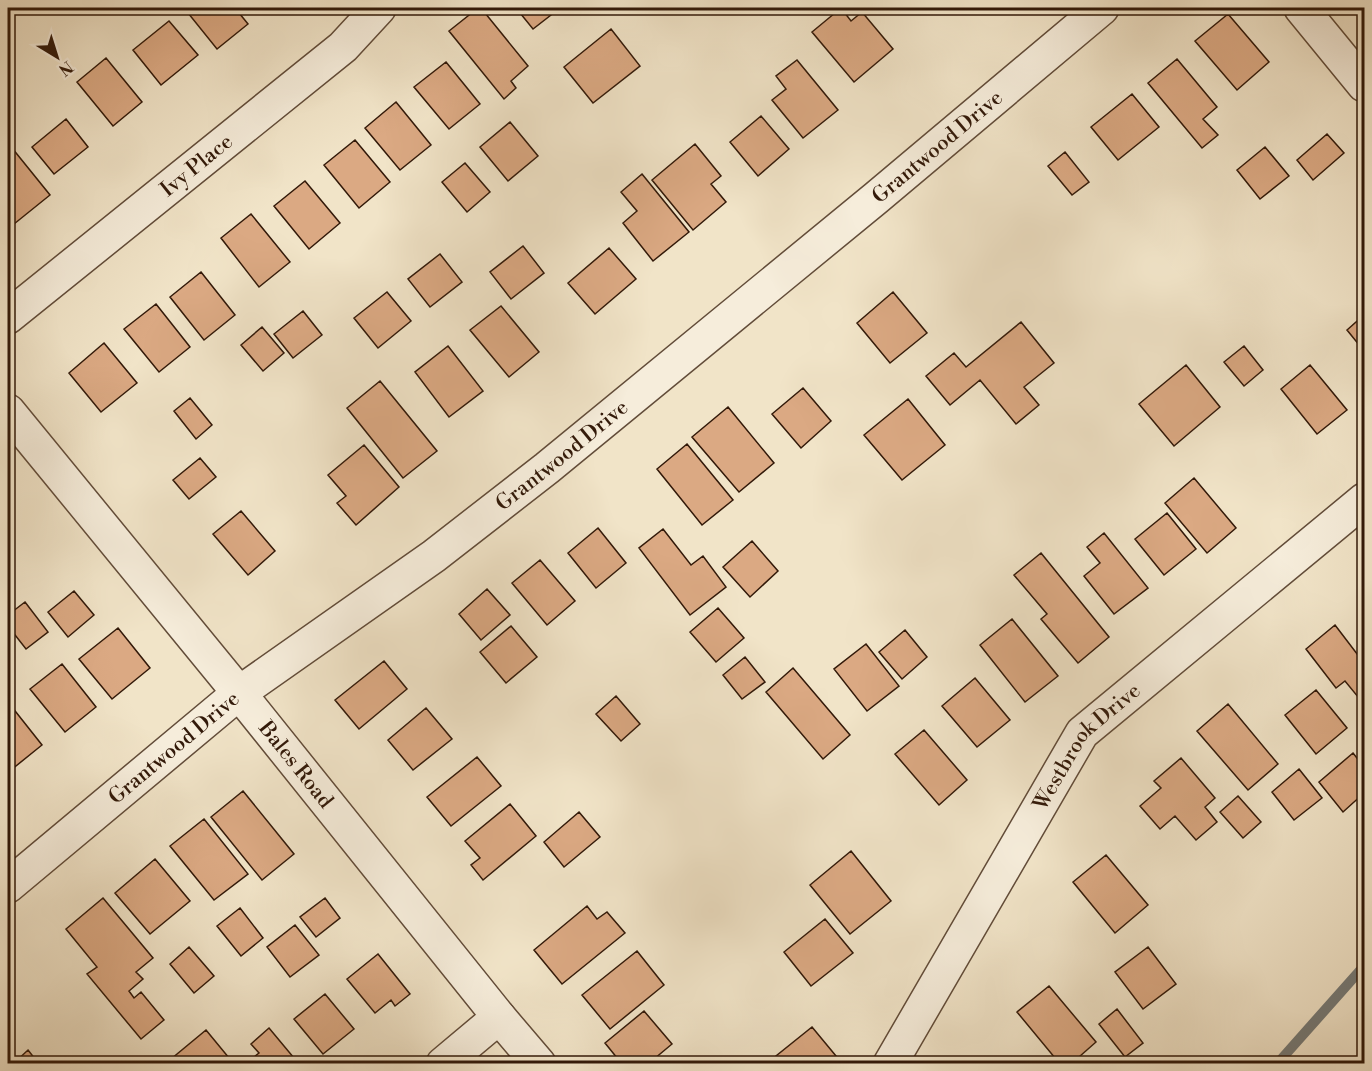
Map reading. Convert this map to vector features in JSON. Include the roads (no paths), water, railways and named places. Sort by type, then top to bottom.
[{"type":"street","name":"Ivy Place","points":[[8,317],[343,47],[380,8]]},
{"type":"street","name":"Grantwood Drive","points":[[8,886],[239,693],[434,556],[547,468],[885,191],[1102,8]]},
{"type":"street","points":[[1302,8],[1365,85]]},
{"type":"street","name":"Bales Road","points":[[8,411],[539,1064]]},
{"type":"street","name":"Westbrook Drive","points":[[890,1064],[1082,733],[1365,500]]},
{"type":"street","points":[[443,1064],[499,1017]]},
{"type":"waterway","points":[[1277,1064],[1364,966]]}]
